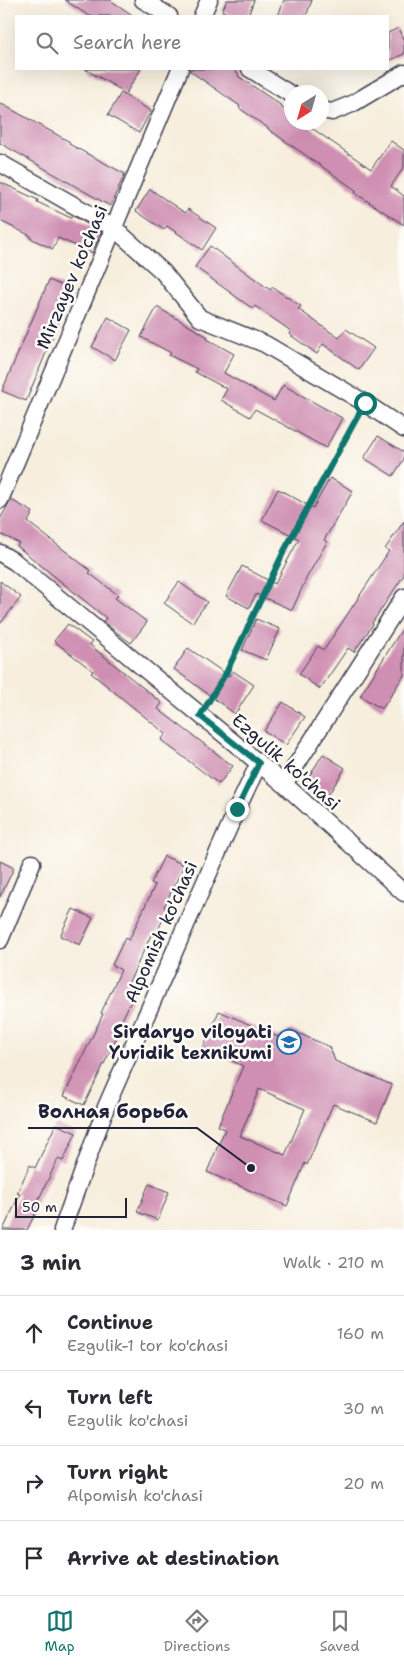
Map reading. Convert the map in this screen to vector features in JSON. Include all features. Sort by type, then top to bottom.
[{"type":"street","points":[[143,0],[167,15]]},
{"type":"street","points":[[202,15],[209,0]]},
{"type":"street","name":"Mirzayev ko'chasi","points":[[0,500],[180,70]]},
{"type":"street","points":[[252,70],[284,90]]},
{"type":"street","points":[[329,111],[352,104],[404,73]]},
{"type":"street","points":[[0,163],[114,228],[163,272],[200,318],[265,344],[365,403],[404,429]]},
{"type":"street","name":"Ezgulik ko'chasi","points":[[0,553],[15,562],[259,763],[404,892]]},
{"type":"street","points":[[284,784],[404,597]]},
{"type":"street","name":"Alpomish ko'chasi","points":[[62,1230],[106,1107],[259,763]]},
{"type":"street","points":[[0,940],[32,863]]},
{"type":"path","points":[[200,716],[226,673],[284,551],[365,403]]},
{"type":"building","points":[[65,0],[110,0],[132,15],[88,15]]},
{"type":"building","points":[[227,0],[254,0],[248,15],[232,15],[222,11]]},
{"type":"building","points":[[284,0],[312,0],[306,15],[278,15]]},
{"type":"building","points":[[398,28],[404,41],[404,54],[389,61],[389,32]]},
{"type":"building","points":[[87,70],[140,70],[126,93]]},
{"type":"building","points":[[190,70],[233,70],[239,74],[238,76],[282,106],[284,109],[284,130],[315,130],[371,169],[391,141],[404,150],[404,167],[391,186],[404,196],[404,225],[355,193],[357,191],[239,108],[240,106]]},
{"type":"building","points":[[121,93],[151,111],[139,133],[108,115]]},
{"type":"building","points":[[0,103],[70,142],[69,144],[125,174],[110,206],[0,143]]},
{"type":"building","points":[[0,182],[71,218],[72,216],[77,218],[101,232],[92,253],[58,238],[53,249],[0,221]]},
{"type":"building","points":[[150,189],[185,213],[188,209],[216,228],[202,250],[167,226],[164,230],[136,211]]},
{"type":"building","points":[[210,246],[270,290],[272,287],[301,306],[298,309],[339,338],[346,329],[374,348],[359,370],[323,344],[317,354],[289,334],[291,331],[255,306],[253,309],[195,267]]},
{"type":"building","points":[[49,280],[72,290],[26,401],[2,391]]},
{"type":"building","points":[[157,307],[234,354],[224,373],[274,401],[283,385],[342,418],[326,448],[255,409],[250,417],[221,400],[227,389],[195,372],[197,369],[169,355],[171,353],[141,337]]},
{"type":"building","points":[[108,317],[131,330],[115,360],[92,347]]},
{"type":"building","points":[[378,436],[404,452],[404,459],[393,476],[364,458]]},
{"type":"building","points":[[330,478],[353,491],[324,540],[327,542],[307,577],[292,610],[256,594],[249,608],[226,596],[242,566],[275,584],[299,539],[262,520],[278,489],[313,508]]},
{"type":"building","points":[[11,500],[33,512],[28,522],[91,571],[89,573],[118,595],[115,598],[147,622],[131,643],[103,622],[106,618],[17,546],[19,543],[0,534],[0,519]]},
{"type":"building","points":[[404,521],[404,575],[354,652],[348,648],[320,689],[299,674],[318,646],[324,650],[389,551],[385,549]]},
{"type":"building","points":[[0,581],[21,597],[0,624]]},
{"type":"building","points":[[179,582],[207,602],[192,623],[164,603]]},
{"type":"building","points":[[256,619],[280,629],[266,660],[242,650]]},
{"type":"building","points":[[68,624],[92,642],[90,645],[162,703],[158,709],[233,766],[219,784],[161,740],[166,734],[91,673],[93,671],[54,641]]},
{"type":"building","points":[[404,626],[404,675],[382,709],[360,696]]},
{"type":"building","points":[[188,648],[229,676],[233,671],[254,685],[235,714],[174,669]]},
{"type":"building","points":[[283,702],[305,717],[286,745],[264,731]]},
{"type":"building","points":[[323,754],[345,768],[327,797],[305,783]]},
{"type":"building","points":[[164,856],[184,865],[164,907],[168,909],[155,936],[151,935],[125,991],[134,995],[115,1034],[118,1035],[84,1105],[64,1096],[103,1014],[101,1013],[121,970],[112,965],[125,938],[129,940],[155,885],[151,883]]},
{"type":"building","points":[[0,861],[14,868],[0,897]]},
{"type":"building","points":[[73,909],[93,918],[80,945],[60,936]]},
{"type":"building","points":[[219,1011],[278,1037],[291,1030],[330,1047],[335,1061],[392,1085],[377,1122],[333,1104],[287,1206],[207,1172],[225,1129],[218,1126],[243,1066],[203,1048]],"holes":[[[259,1089],[305,1109],[285,1155],[240,1136]]]},
{"type":"building","points":[[56,1124],[76,1133],[63,1161],[58,1159],[33,1211],[36,1212],[27,1230],[3,1230],[20,1194],[17,1193],[30,1165],[35,1168]]},
{"type":"building","points":[[149,1184],[169,1192],[158,1220],[137,1212]]},
{"type":"place","name":"Sirdaryo viloyati Yuridik texnikumi","points":[[289,1042]]},
{"type":"place","name":"Волная борьба","points":[[251,1168]]},
{"type":"route","points":[[237,809],[259,763],[200,716],[226,673],[284,551],[365,403]]}]
